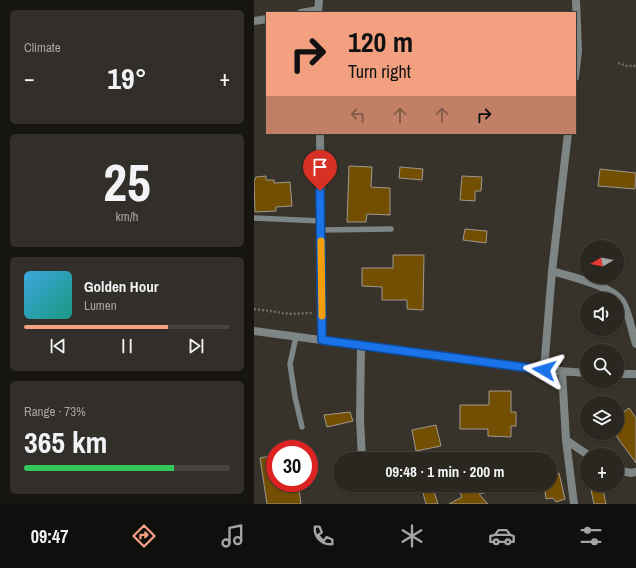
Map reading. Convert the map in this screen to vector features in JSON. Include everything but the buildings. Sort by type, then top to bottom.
[{"type":"street","points":[[318,12],[319,0]]},
{"type":"street","points":[[576,0],[578,50],[576,68]]},
{"type":"street","points":[[254,21],[266,18]]},
{"type":"street","points":[[320,134],[322,340]]},
{"type":"street","points":[[544,370],[552,271],[568,134]]},
{"type":"street","points":[[552,271],[604,288],[616,296],[624,304],[636,344]]},
{"type":"street","points":[[254,331],[544,370],[580,372]]},
{"type":"street","points":[[360,345],[362,452]]},
{"type":"street","points":[[562,371],[566,440],[574,504]]},
{"type":"street","points":[[624,374],[636,374]]},
{"type":"street","points":[[566,440],[580,450]]},
{"type":"street","points":[[624,472],[636,472]]},
{"type":"lane","points":[[254,218],[321,221]]},
{"type":"lane","points":[[321,230],[391,229]]},
{"type":"lane","points":[[296,336],[290,364],[295,397],[302,427]]},
{"type":"path","points":[[618,63],[626,66],[636,66]]},
{"type":"path","points":[[254,309],[292,314],[322,312]]},
{"type":"slow traffic","points":[[321,241],[322,316]]},
{"type":"route","points":[[320,191],[322,340],[544,370]]}]
